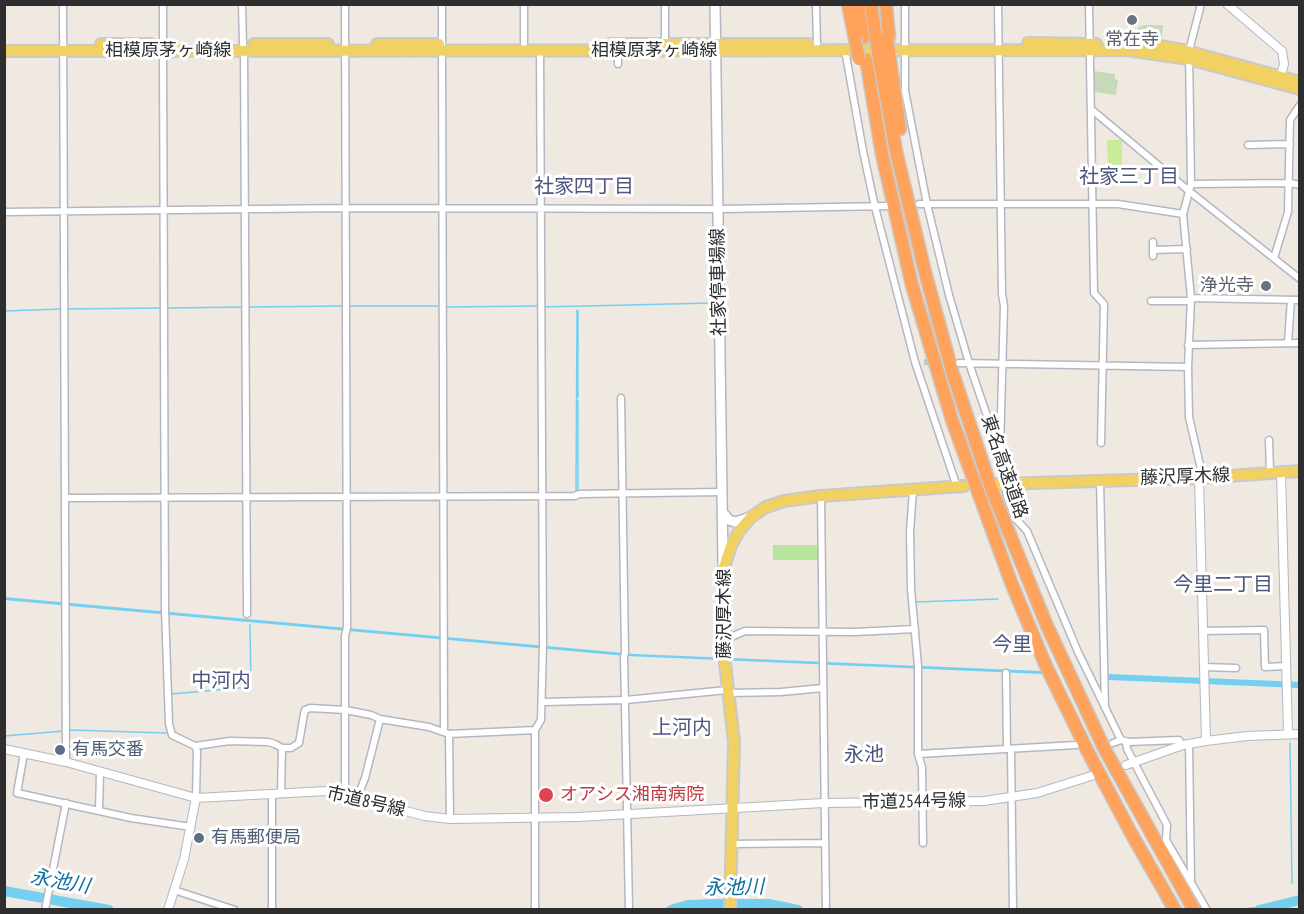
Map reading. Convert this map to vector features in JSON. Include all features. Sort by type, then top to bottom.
[{"type":"highway","points":[[848,4],[859,39]]},
{"type":"highway","name":"東名高速道路","points":[[858,4],[859,39],[901,241],[927,339],[952,420],[1011,582],[1046,666],[1089,754],[1175,909]]},
{"type":"highway","name":"東名高速道路","points":[[871,4],[884,38],[896,152],[925,272],[952,371],[998,485],[1005,525],[1047,626],[1104,748],[1194,909]]},
{"type":"highway","points":[[884,38],[885,4]]},
{"type":"main road","name":"社家停車場線","points":[[716,4],[723,570]]},
{"type":"main road","name":"相模原茅ヶ崎線","points":[[4,44],[163,51],[243,48],[442,47],[524,43],[665,44],[716,48],[845,50],[905,47]]},
{"type":"main road","name":"相模原茅ヶ崎線","points":[[442,47],[618,51],[817,44],[905,47],[1089,47],[1128,43],[1189,55],[1280,80],[1299,82]]},
{"type":"main road","name":"相模原茅ヶ崎線","points":[[4,51],[63,48]]},
{"type":"main road","name":"相模原茅ヶ崎線","points":[[1280,80],[1299,89]]},
{"type":"main road","name":"藤沢厚木線","points":[[998,485],[1201,478],[1299,471]]},
{"type":"main road","name":"藤沢厚木線","points":[[730,904],[734,742],[724,660],[723,570],[739,531],[751,517],[777,503],[821,496],[960,486]]},
{"type":"main road","points":[[723,513],[729,520],[735,522],[751,517]]},
{"type":"main road","points":[[723,528],[730,534],[739,531]]},
{"type":"street","points":[[63,4],[66,762]]},
{"type":"street","points":[[163,4],[165,613],[170,730],[176,738],[195,746],[216,742],[251,742],[275,744],[282,748],[294,747],[299,742],[304,714],[308,709],[346,710],[380,719],[429,727],[446,733],[535,730]]},
{"type":"street","points":[[242,4],[247,614]]},
{"type":"street","points":[[345,4],[347,629],[345,636],[345,794]]},
{"type":"street","points":[[441,4],[444,637],[450,819]]},
{"type":"street","points":[[524,4],[524,43]]},
{"type":"street","points":[[664,4],[665,44]]},
{"type":"street","points":[[816,4],[817,44]]},
{"type":"street","points":[[905,4],[906,102],[923,204],[969,363],[1000,454]]},
{"type":"street","points":[[998,4],[1004,306],[998,485],[1013,514],[1027,531],[1078,652],[1105,710],[1124,741],[1130,764],[1167,825],[1166,840],[1207,909]]},
{"type":"street","points":[[1089,4],[1094,293],[1103,302],[1101,443]]},
{"type":"street","points":[[1201,4],[1189,55],[1190,188],[1183,214],[1191,300],[1188,345],[1190,417],[1201,478],[1206,741]]},
{"type":"street","points":[[1227,4],[1235,7],[1279,48],[1284,61],[1280,80]]},
{"type":"street","points":[[535,909],[535,730],[540,724],[543,702],[540,50]]},
{"type":"street","points":[[845,50],[875,207],[915,362],[960,486]]},
{"type":"street","points":[[618,51],[618,64]]},
{"type":"street","points":[[1274,258],[1288,212],[1290,120],[1299,105]]},
{"type":"street","points":[[1090,108],[1299,279]]},
{"type":"street","points":[[1248,145],[1290,144]]},
{"type":"street","points":[[1190,188],[1290,183],[1299,185]]},
{"type":"street","points":[[923,204],[1118,204],[1183,214]]},
{"type":"street","points":[[4,212],[345,208],[718,209],[886,206]]},
{"type":"street","points":[[1153,249],[1187,249]]},
{"type":"street","points":[[1288,342],[1291,300]]},
{"type":"street","points":[[1151,301],[1299,300]]},
{"type":"street","points":[[1188,345],[1299,343]]},
{"type":"street","points":[[915,362],[924,362]]},
{"type":"street","points":[[960,363],[1188,367]]},
{"type":"street","points":[[621,398],[629,909]]},
{"type":"street","points":[[1269,440],[1276,473],[1287,666],[1288,734]]},
{"type":"street","points":[[1100,480],[1105,710]]},
{"type":"street","points":[[913,490],[910,531],[911,589],[918,668],[918,754],[922,767],[923,843]]},
{"type":"street","points":[[66,498],[346,498],[722,492]]},
{"type":"street","points":[[821,496],[826,909]]},
{"type":"street","points":[[724,637],[731,637],[745,631],[823,632],[915,628]]},
{"type":"street","points":[[1203,631],[1264,630],[1265,667],[1287,666]]},
{"type":"street","points":[[1204,667],[1236,668]]},
{"type":"street","points":[[1006,673],[1012,798],[1013,909]]},
{"type":"street","points":[[543,702],[626,700],[728,691],[781,692],[823,688]]},
{"type":"street","points":[[357,798],[365,778],[380,719]]},
{"type":"street","points":[[1130,764],[1186,745],[1206,741],[1247,736],[1299,734]]},
{"type":"street","points":[[1113,743],[1179,740],[1186,745]]},
{"type":"street","points":[[918,754],[1076,745]]},
{"type":"street","points":[[1186,745],[1191,882]]},
{"type":"street","points":[[168,909],[191,827],[196,798],[197,751],[195,746]]},
{"type":"street","points":[[281,794],[282,748]]},
{"type":"street","name":"市道8号線","points":[[4,749],[66,762],[196,798],[318,790],[345,794],[425,816],[450,819],[535,818],[733,808]]},
{"type":"street","points":[[24,753],[17,792],[99,811],[191,827]]},
{"type":"street","points":[[99,811],[100,772]]},
{"type":"street","name":"市道2544号線","points":[[733,808],[824,803],[984,801],[1012,798],[1057,788],[1091,776]]},
{"type":"street","points":[[272,794],[272,909]]},
{"type":"street","points":[[46,908],[66,803]]},
{"type":"street","points":[[731,843],[825,843]]},
{"type":"street","points":[[174,890],[235,909]]},
{"type":"green space","points":[[1163,25],[1162,37],[1137,35],[1138,27]]},
{"type":"green space","points":[[1094,71],[1115,74],[1115,79],[1118,80],[1116,95],[1095,92]]},
{"type":"green space","points":[[1107,140],[1122,140],[1122,171],[1108,171]]},
{"type":"green space","points":[[773,545],[819,545],[819,560],[773,560]]},
{"type":"water","points":[[4,597],[635,654],[1041,671],[1043,674],[626,656],[26,602],[5,600]]},
{"type":"waterway","points":[[542,307],[713,303]]},
{"type":"waterway","points":[[248,307],[343,306]]},
{"type":"waterway","points":[[347,306],[442,306]]},
{"type":"waterway","points":[[446,307],[538,306]]},
{"type":"waterway","points":[[167,308],[244,307]]},
{"type":"waterway","points":[[65,309],[163,308]]},
{"type":"waterway","points":[[4,311],[61,309]]},
{"type":"waterway","points":[[576,492],[577,310]]},
{"type":"waterway","points":[[578,311],[578,397]]},
{"type":"waterway","points":[[578,400],[578,491]]},
{"type":"waterway","points":[[916,602],[998,599]]},
{"type":"waterway","points":[[172,713],[171,694],[251,687],[250,625]]},
{"type":"waterway","points":[[1109,677],[1300,685]]},
{"type":"waterway","points":[[70,730],[166,733]]},
{"type":"waterway","points":[[4,736],[64,731]]},
{"type":"waterway","points":[[1290,743],[1292,883]]},
{"type":"waterway","name":"永池川","points":[[4,891],[109,910]]},
{"type":"waterway","name":"永池川","points":[[1259,910],[1300,900]]},
{"type":"waterway","name":"永池川","points":[[671,910],[688,905],[716,904],[769,904],[798,910]]},
{"type":"waterway","points":[[1227,910],[1267,907]]},
{"type":"tunnel","points":[[924,362],[950,363]]},
{"type":"place","name":"常在寺","points":[[1132,20]]},
{"type":"place","name":"浄光寺","points":[[1266,286]]},
{"type":"place","name":"有馬交番","points":[[60,750]]},
{"type":"place","name":"オアシス湘南病院","points":[[546,795]]},
{"type":"place","name":"有馬郵便局","points":[[199,838]]},
{"type":"district","name":"社家三丁目","points":[[1129,177]]},
{"type":"district","name":"社家四丁目","points":[[584,187]]},
{"type":"district","name":"今里二丁目","points":[[1223,585]]},
{"type":"district","name":"今里","points":[[1012,645]]},
{"type":"district","name":"中河内","points":[[221,681]]},
{"type":"district","name":"上河内","points":[[682,728]]},
{"type":"district","name":"永池","points":[[864,755]]}]
